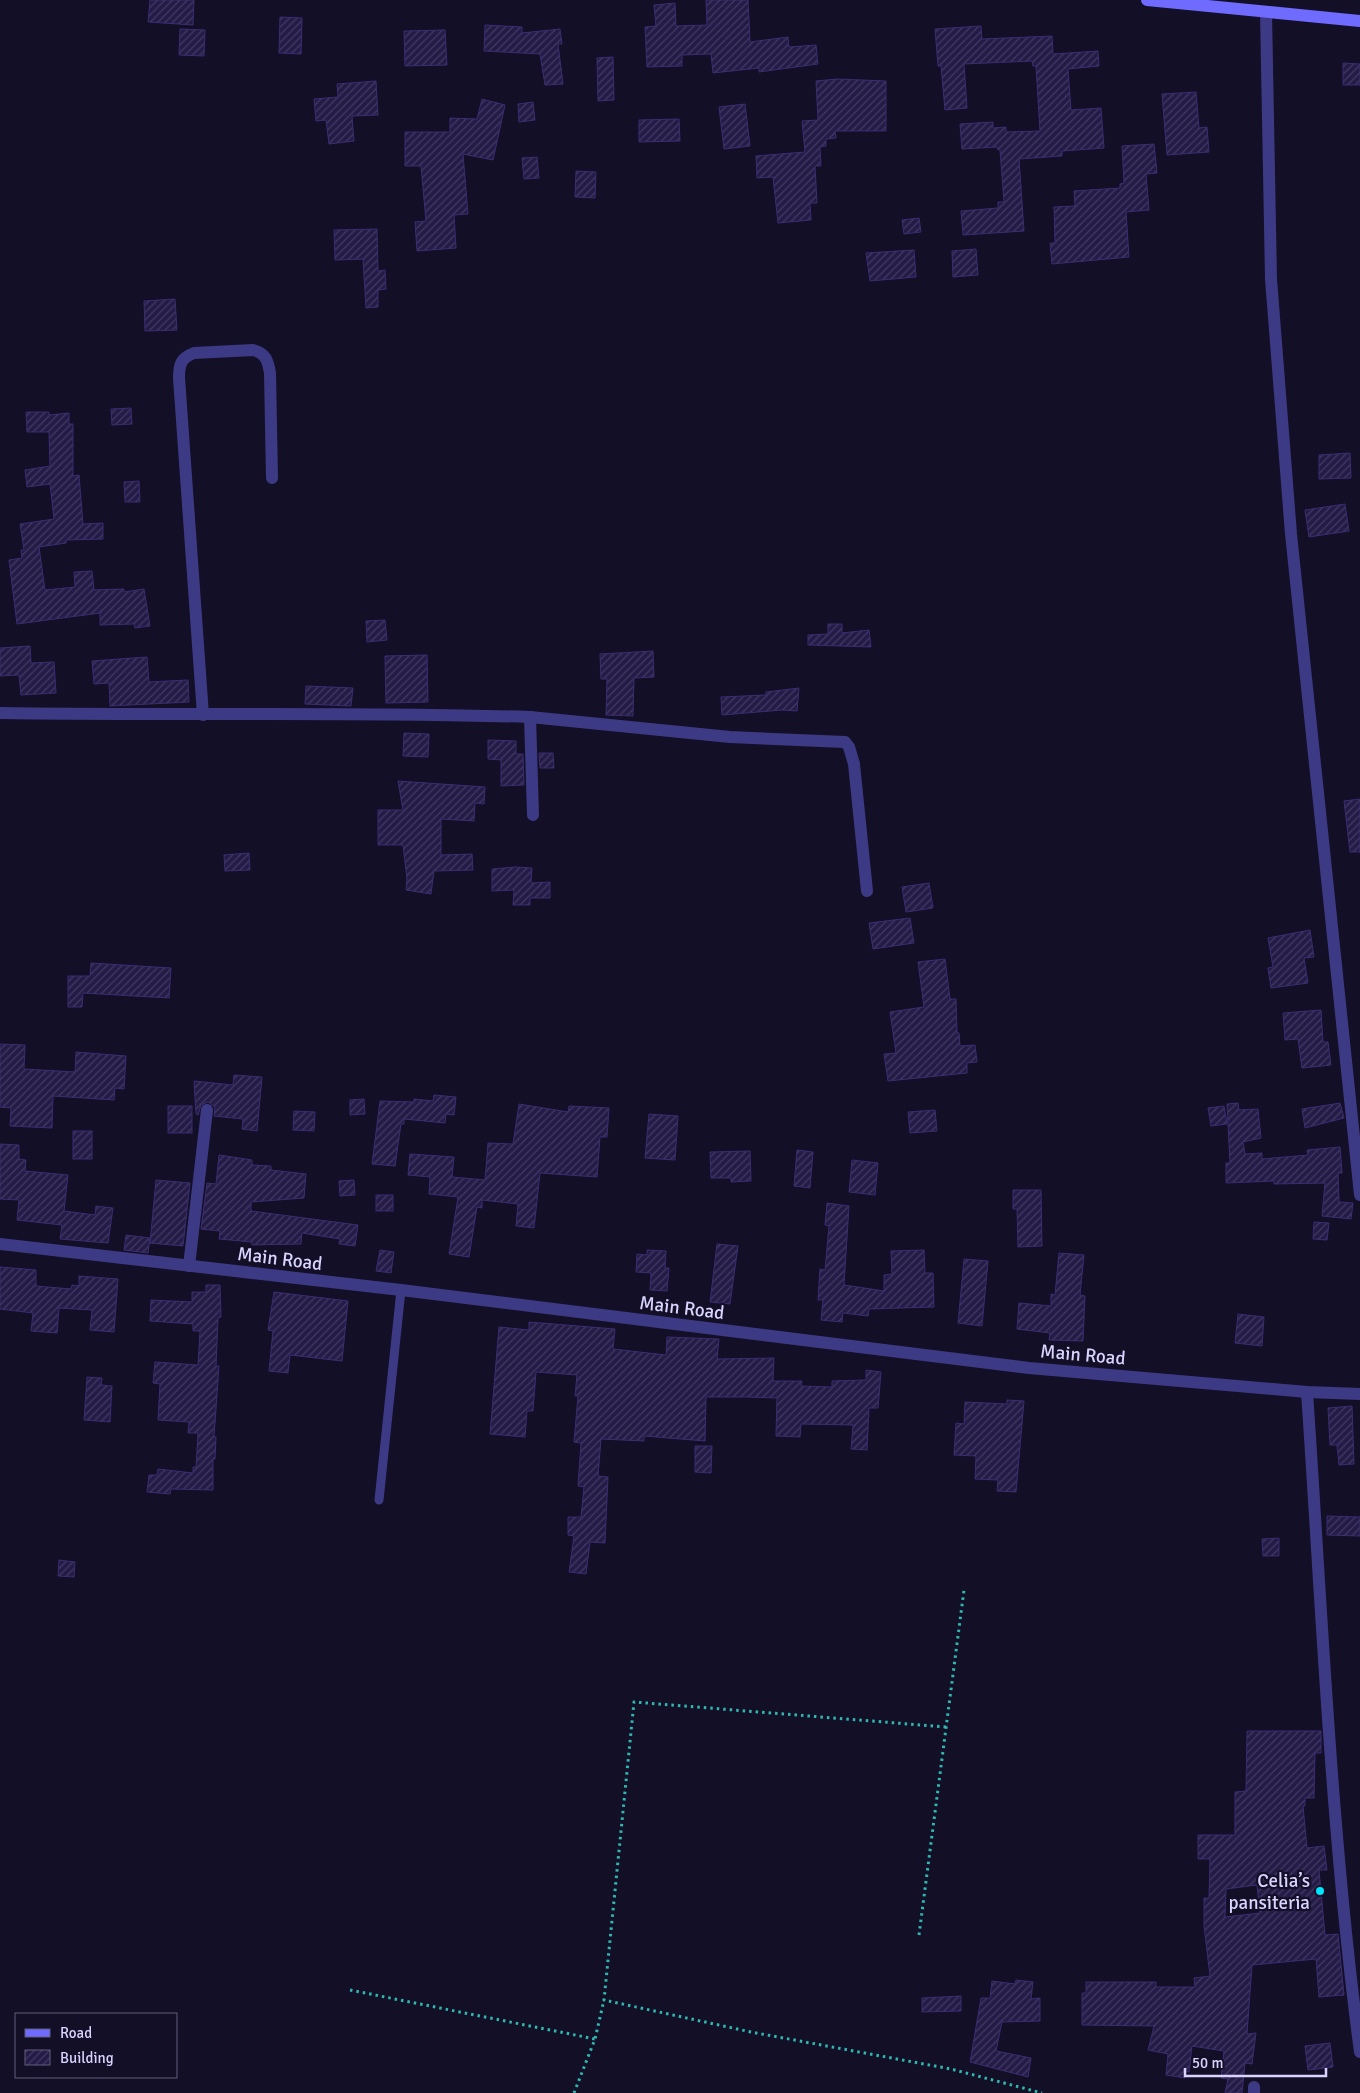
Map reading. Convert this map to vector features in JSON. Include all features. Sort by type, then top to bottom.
[{"type":"street","points":[[1148,0],[1360,21]]},
{"type":"street","points":[[1266,12],[1272,289],[1291,534],[1360,1195]]},
{"type":"street","points":[[203,714],[179,378],[179,366],[186,356],[194,353],[253,350],[261,352],[266,358],[270,373],[272,478]]},
{"type":"street","points":[[0,713],[363,714],[530,717],[730,737],[845,742],[849,746],[854,764],[867,891]]},
{"type":"street","points":[[530,717],[533,815]]},
{"type":"street","points":[[189,1266],[208,1110]]},
{"type":"street","name":"Main Road","points":[[0,1244],[401,1290],[1030,1368],[1308,1392],[1360,1394]]},
{"type":"street","points":[[1308,1392],[1334,1798],[1350,1979],[1360,2052]]},
{"type":"lane","points":[[379,1500],[401,1290]]},
{"type":"path","points":[[919,1935],[964,1590]]},
{"type":"path","points":[[574,2093],[595,2039],[604,2000],[634,1702],[946,1727]]},
{"type":"path","points":[[350,1990],[595,2039]]},
{"type":"path","points":[[604,2000],[751,2032],[951,2069],[1042,2093]]},
{"type":"building","points":[[150,0],[194,0],[193,25],[148,22]]},
{"type":"building","points":[[706,0],[748,0],[750,42],[788,37],[789,47],[816,45],[818,64],[759,72],[759,68],[713,73],[711,54],[682,55],[682,66],[647,67],[645,27],[656,26],[654,5],[675,3],[676,26],[707,25]]},
{"type":"building","points":[[280,17],[302,18],[301,54],[279,53]]},
{"type":"building","points":[[485,25],[522,27],[522,33],[560,29],[562,44],[558,44],[563,84],[545,85],[540,54],[484,51]]},
{"type":"building","points":[[981,26],[982,39],[1052,36],[1053,54],[1098,51],[1099,66],[1068,69],[1071,110],[1101,108],[1104,148],[1062,151],[1062,156],[1019,159],[1024,231],[963,235],[961,211],[998,208],[998,202],[1004,202],[1000,150],[997,147],[962,149],[960,124],[993,122],[993,128],[1006,127],[1006,132],[1040,131],[1036,66],[1033,66],[1032,61],[964,64],[967,108],[945,110],[941,66],[938,66],[935,29]]},
{"type":"building","points":[[180,29],[205,30],[204,56],[179,55]]},
{"type":"building","points":[[445,30],[447,65],[405,66],[404,31]]},
{"type":"building","points":[[613,57],[614,100],[598,101],[597,58]]},
{"type":"building","points":[[1343,63],[1360,64],[1360,85],[1343,85]]},
{"type":"building","points":[[837,79],[886,81],[886,131],[835,131],[836,138],[826,139],[826,146],[820,147],[821,166],[815,166],[817,203],[810,203],[811,220],[778,223],[773,177],[757,178],[756,156],[805,152],[802,121],[818,120],[816,81]]},
{"type":"building","points":[[376,81],[378,115],[352,116],[354,141],[329,144],[326,120],[316,121],[314,99],[338,97],[337,84]]},
{"type":"building","points":[[1196,92],[1199,128],[1207,127],[1209,152],[1167,155],[1162,94]]},
{"type":"building","points":[[482,99],[505,105],[493,160],[463,154],[468,214],[454,215],[456,248],[417,251],[415,222],[426,221],[421,166],[405,166],[405,132],[450,132],[450,118],[477,119]]},
{"type":"building","points":[[533,102],[535,120],[519,122],[518,104]]},
{"type":"building","points":[[745,104],[750,146],[724,149],[719,107]]},
{"type":"building","points":[[679,119],[680,141],[639,142],[639,120]]},
{"type":"building","points":[[1154,144],[1157,173],[1146,174],[1149,210],[1126,212],[1129,257],[1052,264],[1050,243],[1055,243],[1054,207],[1075,206],[1074,191],[1120,188],[1120,184],[1124,183],[1122,146]]},
{"type":"building","points":[[537,157],[539,178],[524,179],[522,158]]},
{"type":"building","points":[[576,171],[596,172],[595,198],[575,197]]},
{"type":"building","points":[[919,218],[921,232],[904,234],[902,220]]},
{"type":"building","points":[[377,229],[378,271],[385,270],[386,289],[378,290],[378,307],[366,308],[363,259],[335,260],[334,230]]},
{"type":"building","points":[[976,249],[978,275],[953,277],[952,251]]},
{"type":"building","points":[[914,250],[916,277],[870,281],[866,253]]},
{"type":"building","points":[[175,299],[177,330],[145,331],[144,301]]},
{"type":"building","points":[[131,408],[132,424],[112,425],[111,409]]},
{"type":"building","points":[[26,412],[49,412],[49,415],[69,413],[69,424],[73,424],[73,476],[79,475],[83,524],[103,523],[103,539],[66,540],[66,543],[39,547],[45,590],[75,587],[74,572],[92,571],[94,590],[124,589],[124,592],[144,589],[150,626],[135,628],[134,624],[100,625],[100,613],[17,624],[9,560],[22,558],[21,550],[24,550],[20,524],[54,519],[50,484],[27,487],[25,470],[50,466],[49,432],[27,432]]},
{"type":"building","points":[[1350,453],[1351,478],[1319,479],[1319,455]]},
{"type":"building","points":[[139,481],[140,502],[125,502],[124,482]]},
{"type":"building","points":[[1345,504],[1349,531],[1309,537],[1305,510]]},
{"type":"building","points":[[385,620],[387,640],[367,642],[366,621]]},
{"type":"building","points":[[828,624],[842,624],[842,633],[869,630],[871,647],[808,645],[808,635],[828,634]]},
{"type":"building","points":[[30,646],[31,663],[54,662],[56,693],[21,695],[19,675],[0,676],[0,648]]},
{"type":"building","points":[[653,651],[654,677],[634,678],[633,716],[606,715],[607,679],[601,679],[600,654]]},
{"type":"building","points":[[427,655],[428,702],[386,703],[385,656]]},
{"type":"building","points":[[147,657],[149,682],[188,680],[189,702],[110,706],[109,683],[94,684],[92,661]]},
{"type":"building","points":[[306,686],[353,688],[351,706],[305,704]]},
{"type":"building","points":[[799,688],[797,711],[782,710],[722,715],[721,697],[766,695],[766,692]]},
{"type":"building","points":[[404,733],[429,734],[428,757],[403,756]]},
{"type":"building","points":[[488,740],[516,741],[516,754],[523,754],[524,785],[501,786],[501,760],[488,759]]},
{"type":"building","points":[[539,753],[553,753],[554,768],[540,768]]},
{"type":"building","points":[[398,781],[485,787],[484,804],[475,803],[474,821],[441,819],[441,855],[472,854],[473,870],[434,871],[431,894],[406,890],[407,879],[403,845],[378,845],[378,810],[403,810]]},
{"type":"building","points":[[1360,799],[1360,852],[1350,852],[1344,801]]},
{"type":"building","points":[[249,853],[250,870],[225,871],[224,855]]},
{"type":"building","points":[[532,868],[531,883],[550,882],[550,898],[530,898],[530,905],[513,905],[514,890],[492,891],[492,869]]},
{"type":"building","points":[[929,883],[933,908],[906,912],[902,887]]},
{"type":"building","points":[[910,918],[914,943],[873,949],[869,923]]},
{"type":"building","points":[[1310,930],[1314,957],[1304,958],[1308,983],[1271,988],[1268,968],[1273,967],[1268,938]]},
{"type":"building","points":[[945,959],[950,999],[956,999],[957,1033],[959,1033],[960,1046],[975,1045],[977,1062],[967,1063],[967,1073],[888,1081],[884,1054],[896,1053],[890,1012],[924,1007],[918,962]]},
{"type":"building","points":[[91,963],[171,968],[169,998],[83,993],[82,1007],[68,1007],[68,976],[90,976]]},
{"type":"building","points":[[1321,1010],[1323,1042],[1328,1042],[1331,1065],[1302,1068],[1298,1039],[1285,1040],[1283,1013]]},
{"type":"building","points":[[0,1044],[25,1045],[24,1069],[75,1072],[76,1052],[126,1056],[124,1089],[115,1088],[114,1100],[53,1096],[52,1128],[10,1126],[11,1108],[0,1107]]},
{"type":"building","points":[[234,1075],[262,1077],[257,1131],[242,1129],[243,1119],[214,1116],[215,1107],[208,1102],[201,1105],[198,1115],[196,1114],[194,1081],[233,1085]]},
{"type":"building","points":[[434,1095],[456,1097],[454,1115],[446,1114],[445,1123],[404,1119],[404,1124],[401,1124],[395,1166],[372,1164],[380,1101],[414,1102],[414,1099],[433,1101]]},
{"type":"building","points":[[364,1099],[365,1114],[350,1115],[350,1100]]},
{"type":"building","points":[[1238,1103],[1239,1110],[1258,1109],[1261,1138],[1243,1142],[1245,1154],[1262,1153],[1262,1159],[1308,1155],[1307,1150],[1340,1147],[1342,1173],[1338,1173],[1339,1202],[1353,1203],[1351,1219],[1322,1216],[1325,1183],[1274,1184],[1274,1181],[1226,1183],[1226,1163],[1230,1163],[1227,1104]]},
{"type":"building","points":[[1340,1103],[1344,1118],[1305,1128],[1302,1109]]},
{"type":"building","points":[[519,1104],[568,1112],[569,1106],[609,1108],[607,1137],[600,1137],[597,1177],[540,1173],[534,1228],[516,1226],[518,1204],[482,1200],[482,1208],[477,1207],[469,1257],[449,1254],[458,1197],[429,1194],[430,1177],[408,1175],[410,1154],[454,1157],[452,1177],[485,1180],[488,1143],[513,1144]]},
{"type":"building","points":[[168,1106],[192,1106],[192,1133],[168,1133]]},
{"type":"building","points":[[1224,1106],[1227,1124],[1211,1126],[1208,1108]]},
{"type":"building","points":[[935,1110],[937,1131],[910,1133],[908,1112]]},
{"type":"building","points":[[294,1111],[315,1112],[314,1131],[293,1130]]},
{"type":"building","points":[[649,1114],[678,1116],[675,1160],[645,1158]]},
{"type":"building","points":[[73,1131],[92,1131],[92,1159],[73,1159]]},
{"type":"building","points":[[0,1144],[19,1145],[19,1159],[26,1160],[25,1171],[68,1175],[64,1211],[95,1215],[96,1206],[113,1208],[108,1243],[60,1239],[62,1225],[17,1220],[19,1200],[0,1199]]},
{"type":"building","points":[[797,1150],[813,1152],[810,1188],[794,1186]]},
{"type":"building","points":[[750,1151],[751,1181],[731,1182],[731,1178],[711,1178],[710,1152]]},
{"type":"building","points":[[219,1155],[252,1160],[252,1165],[271,1166],[271,1170],[306,1174],[304,1198],[251,1202],[251,1211],[358,1225],[355,1246],[339,1244],[340,1239],[302,1233],[301,1244],[252,1245],[252,1242],[219,1239],[220,1231],[201,1229],[207,1183],[216,1184]]},
{"type":"building","points":[[852,1160],[878,1163],[875,1195],[849,1192]]},
{"type":"building","points":[[156,1180],[190,1183],[183,1246],[150,1243]]},
{"type":"building","points":[[354,1180],[355,1195],[340,1196],[339,1181]]},
{"type":"building","points":[[1013,1190],[1041,1190],[1042,1246],[1018,1247],[1017,1209],[1013,1209]]},
{"type":"building","points":[[376,1195],[393,1195],[393,1211],[376,1211]]},
{"type":"building","points":[[827,1203],[849,1206],[844,1285],[884,1291],[884,1275],[892,1274],[891,1251],[924,1250],[925,1273],[933,1273],[934,1307],[869,1309],[868,1316],[843,1313],[842,1322],[821,1320],[823,1300],[818,1300],[820,1269],[825,1270],[829,1226],[825,1225]]},
{"type":"building","points":[[1314,1222],[1329,1223],[1327,1240],[1313,1239]]},
{"type":"building","points":[[126,1235],[150,1238],[148,1253],[124,1250]]},
{"type":"building","points":[[717,1244],[738,1246],[730,1304],[710,1302]]},
{"type":"building","points":[[380,1250],[394,1252],[391,1273],[376,1271]]},
{"type":"building","points":[[647,1250],[666,1251],[665,1268],[669,1268],[667,1291],[650,1290],[651,1273],[636,1272],[637,1254],[647,1255]]},
{"type":"building","points":[[1059,1253],[1084,1255],[1080,1295],[1085,1296],[1083,1341],[1049,1340],[1050,1333],[1017,1329],[1019,1303],[1051,1306],[1051,1294],[1055,1295]]},
{"type":"building","points":[[964,1259],[988,1261],[982,1326],[958,1323]]},
{"type":"building","points":[[0,1267],[36,1270],[36,1286],[71,1289],[72,1285],[79,1286],[79,1276],[118,1279],[114,1332],[90,1330],[92,1310],[59,1308],[57,1333],[31,1331],[33,1313],[0,1309]]},
{"type":"building","points":[[206,1285],[220,1285],[221,1317],[218,1318],[216,1366],[219,1366],[214,1437],[216,1437],[215,1459],[213,1459],[213,1490],[171,1489],[170,1494],[147,1492],[149,1475],[157,1475],[158,1469],[193,1473],[193,1467],[196,1467],[198,1433],[188,1433],[189,1422],[158,1420],[160,1384],[153,1383],[155,1362],[198,1365],[200,1331],[193,1331],[193,1324],[150,1321],[151,1300],[192,1302],[192,1292],[206,1292]]},
{"type":"building","points":[[274,1292],[348,1301],[342,1361],[290,1355],[288,1373],[269,1371],[273,1331],[268,1330]]},
{"type":"building","points":[[1238,1314],[1264,1317],[1262,1346],[1235,1343]]},
{"type":"building","points":[[529,1322],[615,1329],[613,1349],[666,1355],[667,1337],[719,1339],[717,1359],[774,1358],[773,1381],[802,1381],[801,1386],[832,1387],[832,1381],[866,1380],[866,1370],[881,1372],[878,1408],[869,1408],[867,1450],[851,1449],[853,1425],[801,1424],[800,1437],[776,1436],[777,1398],[706,1397],[705,1441],[644,1436],[644,1441],[601,1439],[598,1476],[608,1477],[605,1543],[590,1542],[586,1574],[569,1572],[574,1536],[568,1535],[568,1517],[581,1517],[584,1487],[578,1486],[581,1443],[574,1442],[578,1396],[575,1396],[577,1375],[536,1372],[533,1411],[527,1411],[525,1437],[490,1434],[499,1327],[529,1330]]},
{"type":"building","points":[[87,1377],[102,1378],[101,1385],[112,1386],[110,1422],[84,1420]]},
{"type":"building","points":[[1007,1400],[1024,1401],[1016,1492],[997,1491],[998,1480],[975,1479],[976,1456],[954,1455],[956,1423],[964,1424],[965,1402],[1007,1404]]},
{"type":"building","points":[[1352,1406],[1354,1464],[1339,1465],[1337,1445],[1330,1445],[1328,1408]]},
{"type":"building","points":[[695,1446],[712,1446],[711,1473],[695,1472]]},
{"type":"building","points":[[1327,1516],[1360,1517],[1360,1536],[1327,1535]]},
{"type":"building","points":[[1279,1538],[1279,1556],[1263,1556],[1262,1539]]},
{"type":"building","points":[[59,1560],[75,1562],[74,1577],[58,1576]]},
{"type":"building","points":[[1247,1731],[1321,1731],[1321,1753],[1315,1753],[1314,1798],[1305,1798],[1305,1806],[1303,1806],[1307,1848],[1324,1846],[1327,1870],[1319,1870],[1325,1935],[1338,1934],[1344,1995],[1319,1997],[1316,1959],[1252,1965],[1247,2034],[1256,2033],[1252,2064],[1245,2063],[1242,2093],[1225,2093],[1228,2079],[1221,2078],[1224,2051],[1192,2046],[1189,2072],[1186,2071],[1185,2078],[1166,2075],[1168,2054],[1148,2050],[1154,2026],[1082,2025],[1082,1993],[1086,1993],[1086,1982],[1156,1982],[1156,1987],[1195,1987],[1194,1978],[1210,1976],[1204,1926],[1204,1898],[1209,1898],[1210,1859],[1198,1859],[1198,1835],[1235,1835],[1235,1792],[1246,1791]],"holes":[[[1257,1885],[1260,1913],[1225,1917],[1226,1889]]]},
{"type":"building","points":[[1016,1980],[1033,1982],[1031,1999],[1040,1998],[1040,2021],[1002,2022],[996,2051],[1031,2058],[1028,2077],[970,2062],[981,1998],[990,1998],[992,1981],[1015,1984]]},
{"type":"building","points":[[961,1996],[961,2011],[922,2012],[922,1998]]},
{"type":"building","points":[[1330,2043],[1333,2067],[1308,2070],[1305,2046]]},
{"type":"place","name":"Celia’s pansiteria","points":[[1320,1891]]}]
